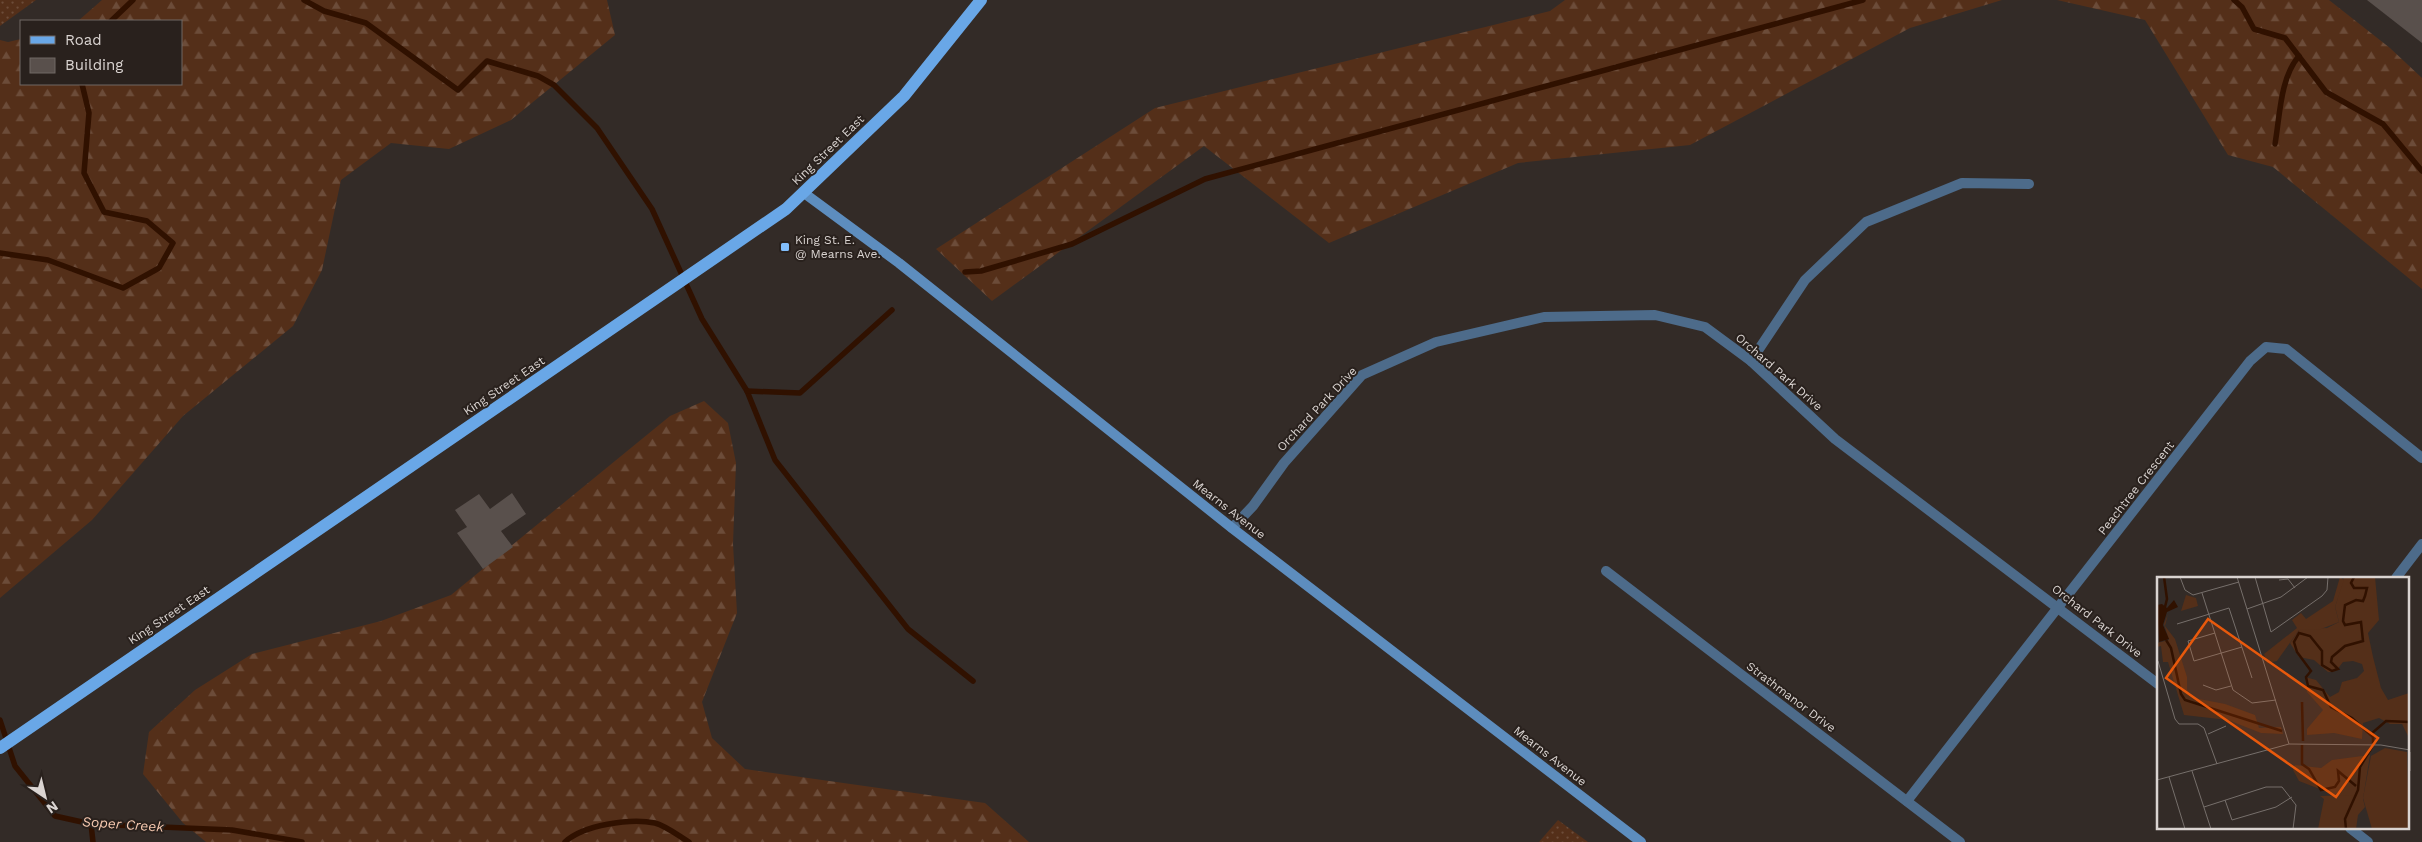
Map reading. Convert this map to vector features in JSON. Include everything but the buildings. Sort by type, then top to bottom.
[{"type":"main road","name":"King Street East","points":[[0,748],[786,209],[904,96],[981,0]]},
{"type":"street","points":[[1750,361],[1805,280],[1866,222],[1962,183],[2029,184]]},
{"type":"street","name":"Mearns Avenue","points":[[804,192],[899,263],[1232,528],[1641,842]]},
{"type":"street","name":"Orchard Park Drive","points":[[1232,528],[1253,506],[1284,463],[1362,375],[1436,342],[1544,317],[1655,315],[1705,327],[1750,361],[1835,439],[2060,607],[2157,683]]},
{"type":"street","name":"Peachtree Crescent","points":[[1907,801],[2250,361],[2266,346],[2286,349],[2422,458]]},
{"type":"street","points":[[2397,577],[2422,544]]},
{"type":"street","name":"Strathmanor Drive","points":[[1606,571],[1960,842]]},
{"type":"street","points":[[2353,830],[2368,842]]},
{"type":"green space","points":[[0,0],[36,0],[0,26]]},
{"type":"green space","points":[[102,0],[607,0],[615,35],[511,120],[449,149],[391,143],[341,180],[322,270],[293,326],[183,416],[92,520],[0,598],[0,40],[8,42],[20,39],[20,85],[182,85],[182,20],[79,20]]},
{"type":"green space","points":[[1565,0],[2002,0],[1910,28],[1690,145],[1518,163],[1329,243],[1204,146],[992,301],[936,249],[1155,108],[1550,11]]},
{"type":"green space","points":[[2057,0],[2329,0],[2390,48],[2422,78],[2422,289],[2273,167],[2228,155],[2145,20]]},
{"type":"green space","points":[[704,401],[728,423],[736,463],[733,544],[737,613],[702,702],[712,738],[745,769],[985,803],[1029,842],[206,842],[183,823],[143,774],[149,732],[195,690],[252,654],[381,621],[451,595],[670,416]]},
{"type":"green space","points":[[1558,820],[1588,842],[1539,842]]},
{"type":"waterway","points":[[112,20],[133,0]]},
{"type":"waterway","points":[[304,0],[324,11],[366,23],[458,90],[487,61],[538,76],[554,85],[597,128],[652,209],[702,319],[747,391],[775,460],[908,629],[973,681]]},
{"type":"waterway","points":[[965,272],[981,271],[1072,244],[1205,179],[1863,0]]},
{"type":"waterway","points":[[2234,0],[2242,7],[2254,29],[2285,38],[2326,92],[2383,124],[2422,171]]},
{"type":"waterway","points":[[2275,144],[2284,86],[2299,56]]},
{"type":"waterway","points":[[0,253],[48,260],[123,288],[159,268],[173,243],[147,221],[104,212],[84,173],[89,113],[82,85]]},
{"type":"waterway","points":[[747,391],[800,393],[892,310]]},
{"type":"waterway","name":"Soper Creek","points":[[0,720],[15,766],[55,816],[91,824],[232,830],[302,842]]},
{"type":"waterway","name":"Soper Creek","points":[[565,842],[573,836],[595,827],[633,821],[659,824],[689,842]]},
{"type":"waterway","points":[[91,824],[93,842]]},
{"type":"place","name":"King St. E. @ Mearns Ave.","points":[[785,247]]}]
